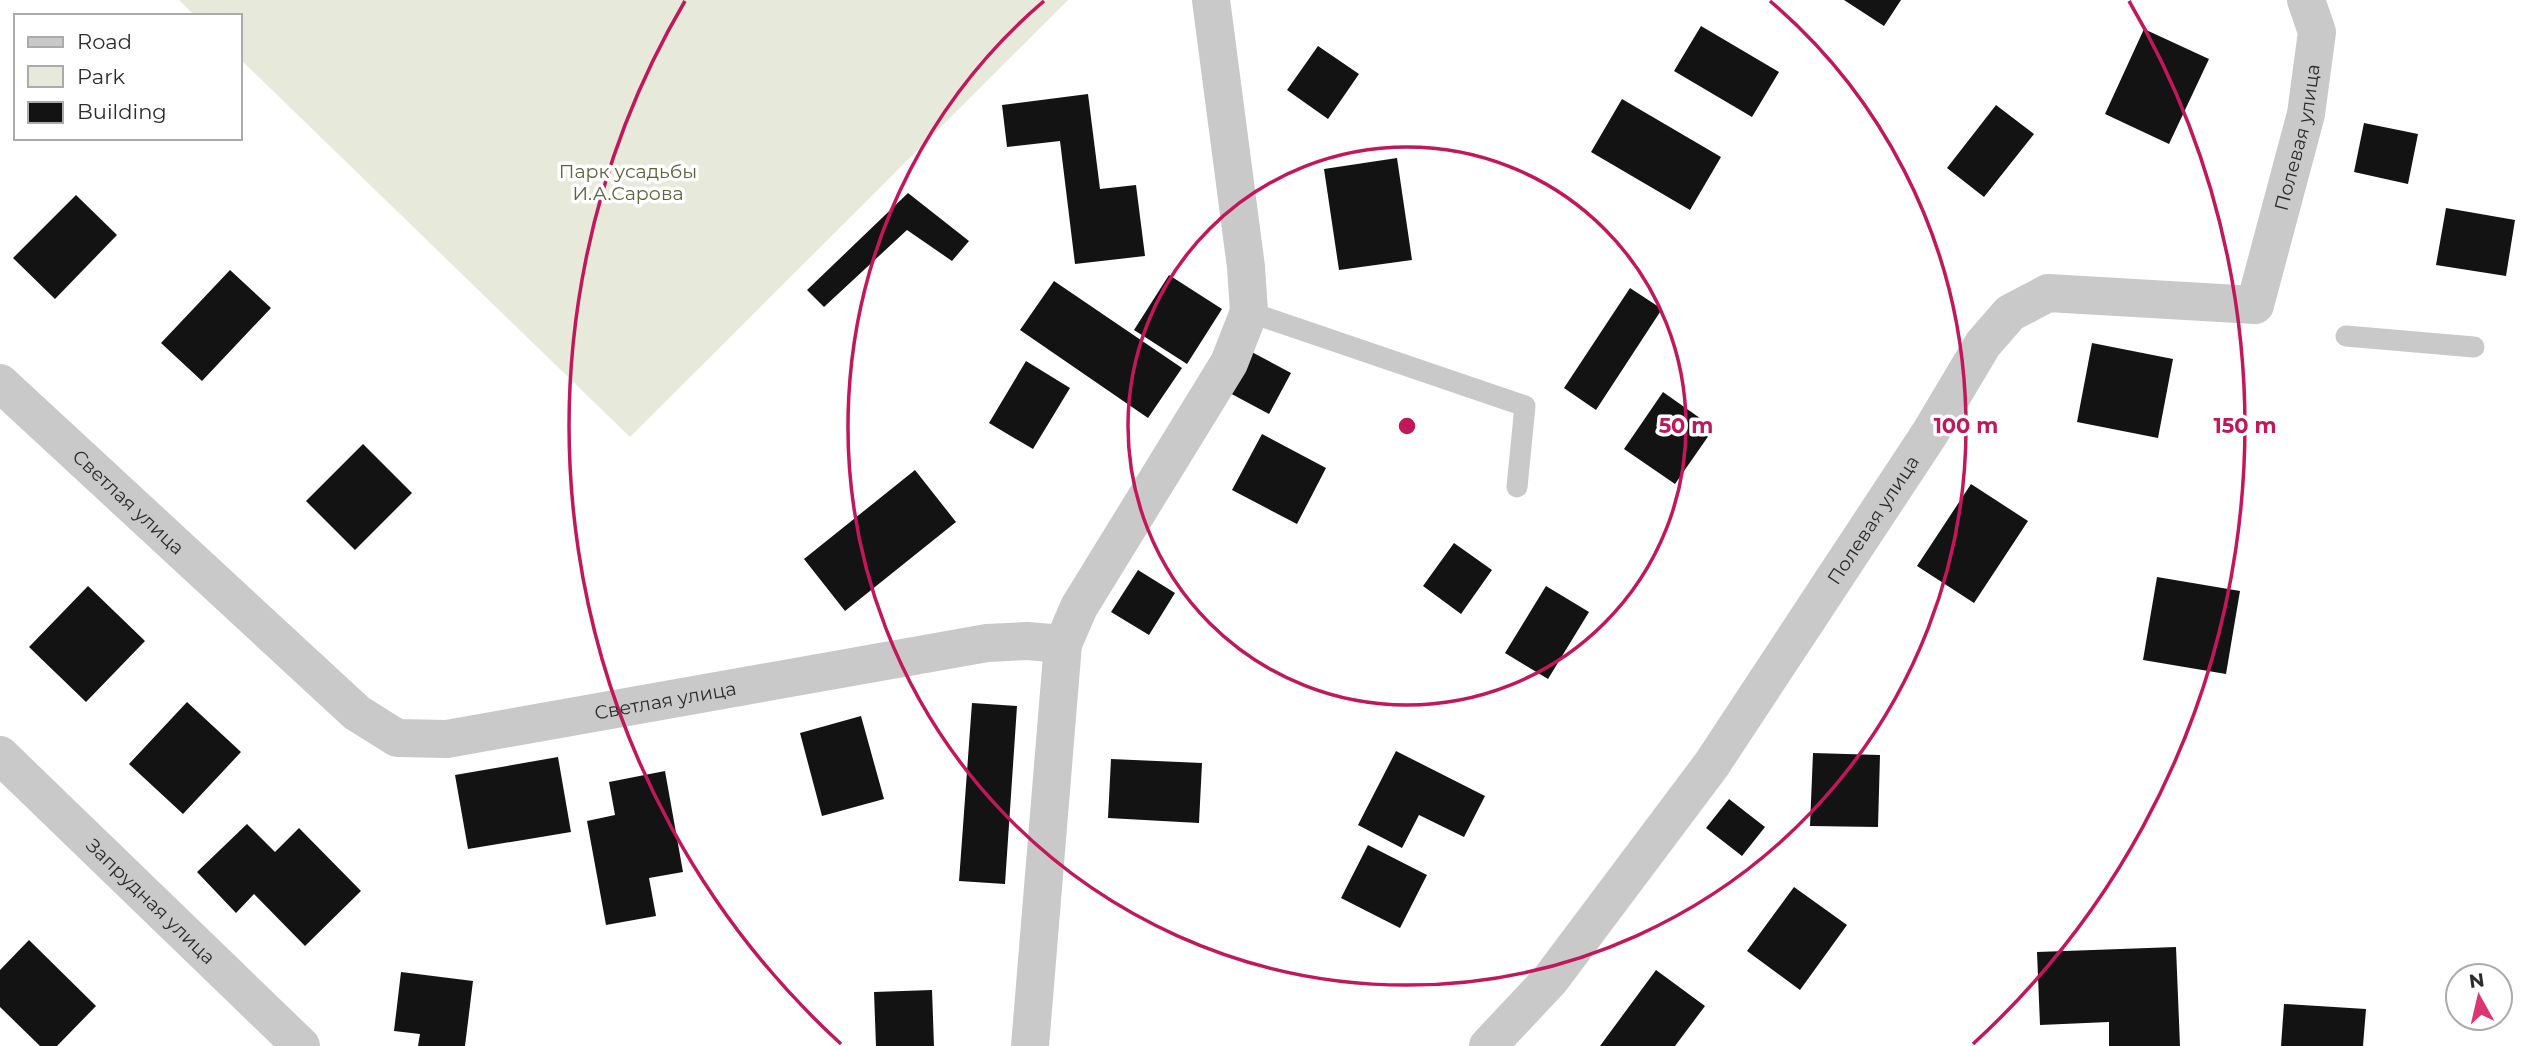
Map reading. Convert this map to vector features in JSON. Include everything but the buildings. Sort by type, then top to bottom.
[{"type":"street","points":[[1030,1046],[1063,644],[1079,607],[1228,363],[1249,312],[1246,267],[1212,0]]},
{"type":"street","name":"Полевая улица","points":[[1488,1046],[1550,980],[1712,764],[1930,433],[1983,344],[2010,313],[2048,293],[2255,305],[2306,114],[2312,16]]},
{"type":"street","name":"Светлая улица","points":[[0,383],[357,713],[397,738],[447,739],[987,643],[1027,640],[1063,644]]},
{"type":"street","name":"Запрудная улица","points":[[0,755],[301,1046]]},
{"type":"lane","points":[[1249,312],[1525,406],[1517,487]]},
{"type":"lane","points":[[2346,336],[2473,347]]},
{"type":"green space","name":"Парк усадьбы И.А.Сарова","points":[[179,0],[1068,0],[630,437],[242,61],[242,14],[193,14]]}]
